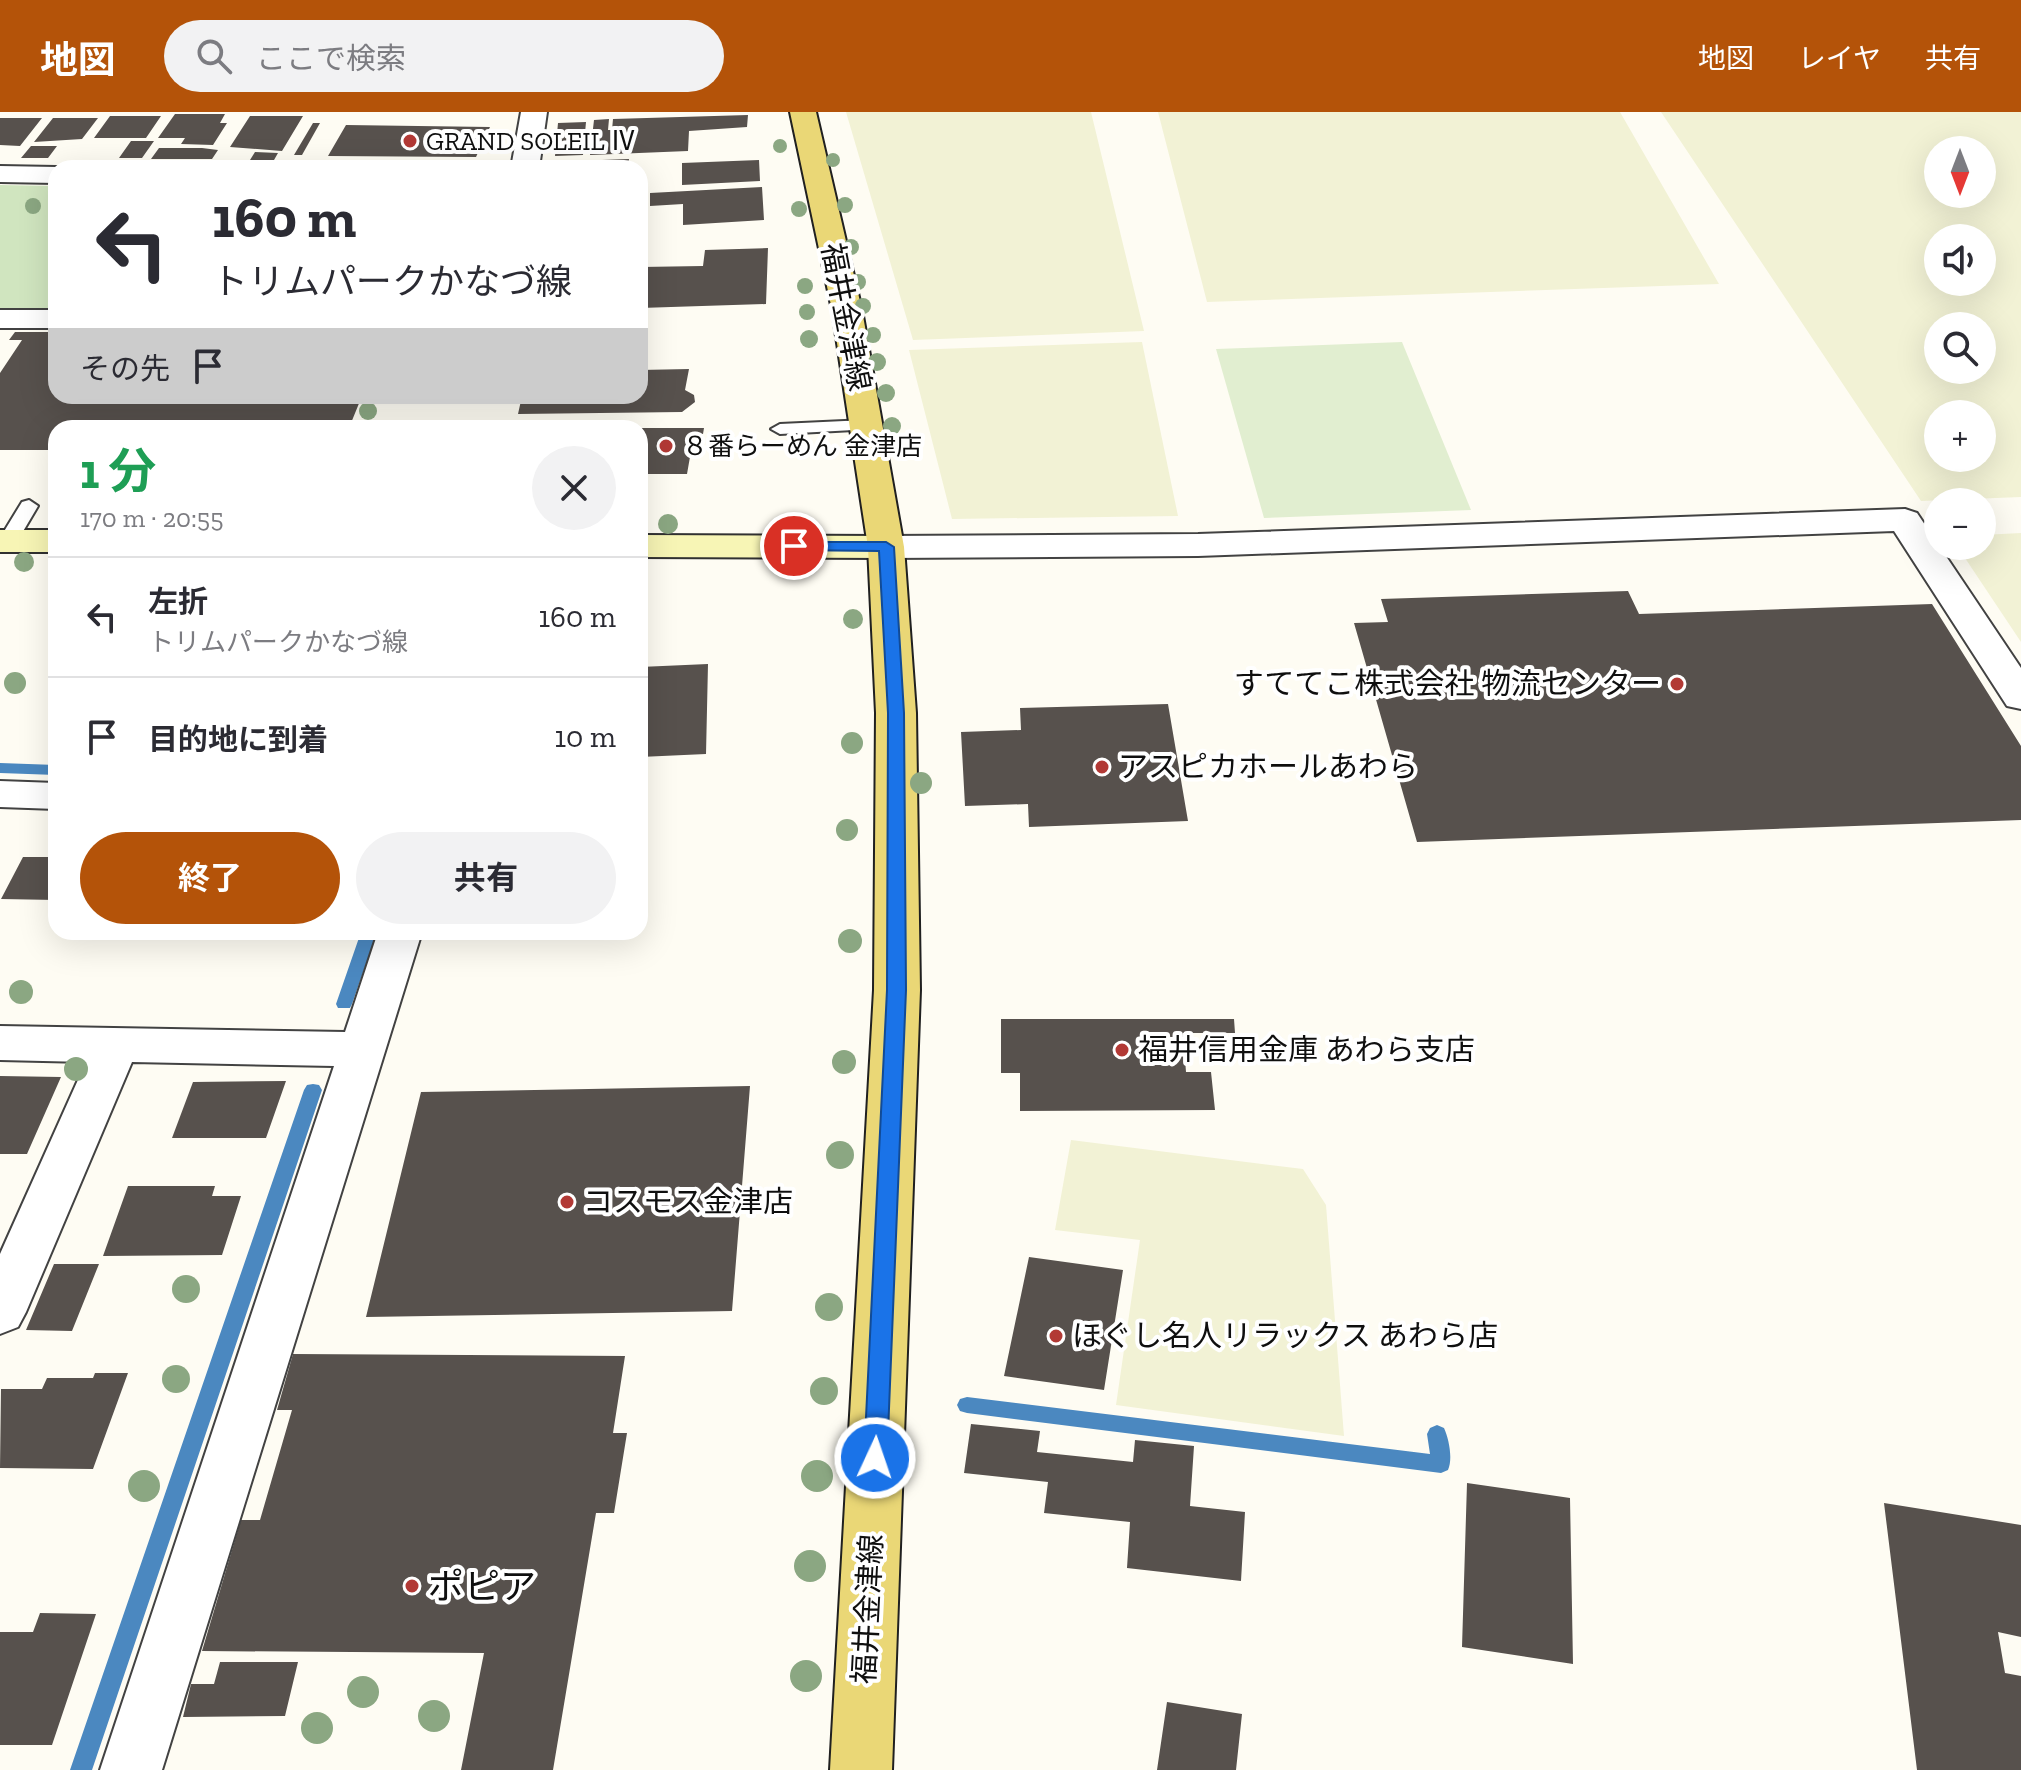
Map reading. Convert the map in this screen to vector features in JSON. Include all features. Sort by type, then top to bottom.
[{"type":"main road","name":"福井金津線","points":[[803,112],[847,310],[886,547],[896,713],[897,990],[861,1770]]},
{"type":"main road","points":[[4,541],[48,541]]},
{"type":"main road","points":[[648,546],[886,547]]},
{"type":"street","points":[[526,160],[534,112]]},
{"type":"street","points":[[0,174],[48,175]]},
{"type":"street","points":[[0,319],[48,319]]},
{"type":"street","points":[[886,547],[1198,545],[1905,520],[2021,697]]},
{"type":"street","points":[[0,794],[48,796]]},
{"type":"street","points":[[131,1770],[397,940]]},
{"type":"street","points":[[0,1043],[360,1049]]},
{"type":"street","points":[[0,1312],[116,1046]]},
{"type":"lane","points":[[780,429],[866,425]]},
{"type":"lane","points":[[4,541],[29,506]]},
{"type":"green space","points":[[846,112],[1091,112],[1144,331],[913,340]]},
{"type":"green space","points":[[1158,112],[1620,112],[1719,284],[1207,302]]},
{"type":"green space","points":[[1661,112],[2021,112],[2021,497],[1996,498],[1996,488],[1924,488],[1924,501],[1921,501]]},
{"type":"green space","points":[[0,185],[48,186],[48,312],[0,312]]},
{"type":"green space","points":[[1142,342],[1178,516],[952,519],[909,350]]},
{"type":"green space","points":[[1402,342],[1471,510],[1264,518],[1216,349]]},
{"type":"green space","points":[[2021,533],[2021,642],[1966,560],[1996,560],[1996,534]]},
{"type":"green space","points":[[1071,1140],[1303,1169],[1326,1205],[1344,1436],[1116,1405],[1140,1240],[1055,1230]]},
{"type":"building","points":[[175,114],[225,114],[220,123],[227,123],[213,145],[181,144],[185,138],[158,138]]},
{"type":"building","points":[[748,115],[747,127],[689,131],[688,151],[590,155],[594,120],[609,119],[608,130],[612,130],[613,119]]},
{"type":"building","points":[[110,116],[161,116],[146,138],[94,138]]},
{"type":"building","points":[[250,116],[303,116],[282,151],[230,147]]},
{"type":"building","points":[[0,118],[42,118],[20,146],[0,145]]},
{"type":"building","points":[[53,118],[98,118],[82,139],[34,142]]},
{"type":"building","points":[[586,122],[583,155],[555,156],[558,123]]},
{"type":"building","points":[[313,123],[320,123],[302,155],[294,155]]},
{"type":"building","name":"GRAND SOLEIL Ⅳ","points":[[346,125],[490,127],[476,157],[328,156]]},
{"type":"building","points":[[131,141],[154,141],[142,158],[119,158]]},
{"type":"building","points":[[31,146],[57,146],[48,158],[21,158]]},
{"type":"building","points":[[159,148],[218,150],[212,159],[151,159]]},
{"type":"building","points":[[255,152],[278,153],[274,160],[250,160]]},
{"type":"building","points":[[759,160],[760,181],[682,185],[682,163]]},
{"type":"building","points":[[762,187],[764,220],[683,225],[683,204],[650,206],[650,193]]},
{"type":"building","points":[[768,248],[766,304],[648,308],[648,267],[703,266],[705,250]]},
{"type":"building","points":[[15,332],[48,332],[48,404],[359,404],[352,420],[48,420],[48,450],[0,450],[0,373],[22,340],[9,340]]},
{"type":"building","points":[[689,369],[685,390],[694,395],[695,402],[682,412],[518,414],[520,404],[648,404],[648,370]]},
{"type":"building","name":"８番らーめん 金津店","points":[[648,428],[704,428],[703,434],[694,434],[687,474],[648,474]]},
{"type":"building","name":"すててこ株式会社 物流センター","points":[[1628,591],[1639,614],[1932,604],[2021,746],[2021,820],[1417,842],[1354,623],[1388,622],[1381,599]]},
{"type":"building","points":[[708,664],[706,754],[648,757],[648,667]]},
{"type":"building","name":"アスピカホールあわら","points":[[1168,704],[1188,821],[1029,827],[1028,804],[965,806],[961,732],[1021,730],[1020,708]]},
{"type":"building","points":[[23,857],[48,857],[48,900],[1,899]]},
{"type":"building","points":[[1001,1019],[1234,1019],[1235,1033],[1183,1033],[1186,1072],[1211,1072],[1215,1110],[1020,1111],[1020,1073],[1001,1073]]},
{"type":"building","points":[[0,1076],[61,1077],[27,1154],[0,1154]]},
{"type":"building","points":[[286,1081],[266,1138],[172,1138],[193,1082]]},
{"type":"building","name":"コスモス金津店","points":[[750,1086],[732,1311],[366,1317],[421,1092]]},
{"type":"building","points":[[128,1186],[215,1186],[212,1196],[241,1196],[222,1255],[103,1256]]},
{"type":"building","points":[[1029,1257],[1123,1270],[1104,1390],[1004,1376]]},
{"type":"building","points":[[54,1264],[99,1264],[72,1331],[26,1330]]},
{"type":"building","name":"ポピア","points":[[293,1354],[625,1356],[613,1433],[627,1433],[614,1513],[596,1513],[553,1770],[461,1770],[484,1653],[202,1651],[241,1520],[260,1520],[292,1410],[277,1410]]},
{"type":"building","points":[[95,1373],[128,1373],[93,1469],[0,1468],[1,1389],[42,1389],[47,1378],[93,1378]]},
{"type":"building","points":[[971,1424],[1040,1431],[1037,1452],[1133,1462],[1135,1440],[1194,1446],[1190,1506],[1245,1512],[1241,1581],[1127,1568],[1130,1522],[1044,1513],[1048,1482],[964,1473]]},
{"type":"building","points":[[1467,1483],[1570,1498],[1573,1664],[1462,1647]]},
{"type":"building","points":[[1884,1503],[2021,1525],[2021,1637],[1998,1632],[2005,1673],[2021,1676],[2021,1770],[1917,1770]]},
{"type":"building","points":[[40,1613],[96,1614],[52,1745],[0,1745],[0,1632],[33,1632]]},
{"type":"building","points":[[220,1662],[298,1662],[285,1716],[183,1717],[191,1684],[214,1684]]},
{"type":"building","points":[[1167,1702],[1242,1714],[1236,1770],[1157,1770]]},
{"type":"waterway","points":[[0,768],[48,770]]},
{"type":"waterway","points":[[344,1004],[366,940]]},
{"type":"waterway","points":[[81,1770],[313,1090]]},
{"type":"waterway","points":[[967,1405],[1441,1464],[1437,1434]]},
{"type":"place","name":"GRAND SOLEIL Ⅳ","points":[[410,141]]},
{"type":"place","name":"８番らーめん 金津店","points":[[666,446]]},
{"type":"place","name":"すててこ株式会社 物流センター","points":[[1677,684]]},
{"type":"place","name":"アスピカホールあわら","points":[[1102,767]]},
{"type":"place","name":"福井信用金庫 あわら支店","points":[[1122,1050]]},
{"type":"place","name":"コスモス金津店","points":[[567,1202]]},
{"type":"place","name":"ほぐし名人リラックス あわら店","points":[[1056,1336]]},
{"type":"place","name":"ポピア","points":[[412,1586]]},
{"type":"route","points":[[794,546],[886,547],[896,713],[897,990],[875,1458]]}]
